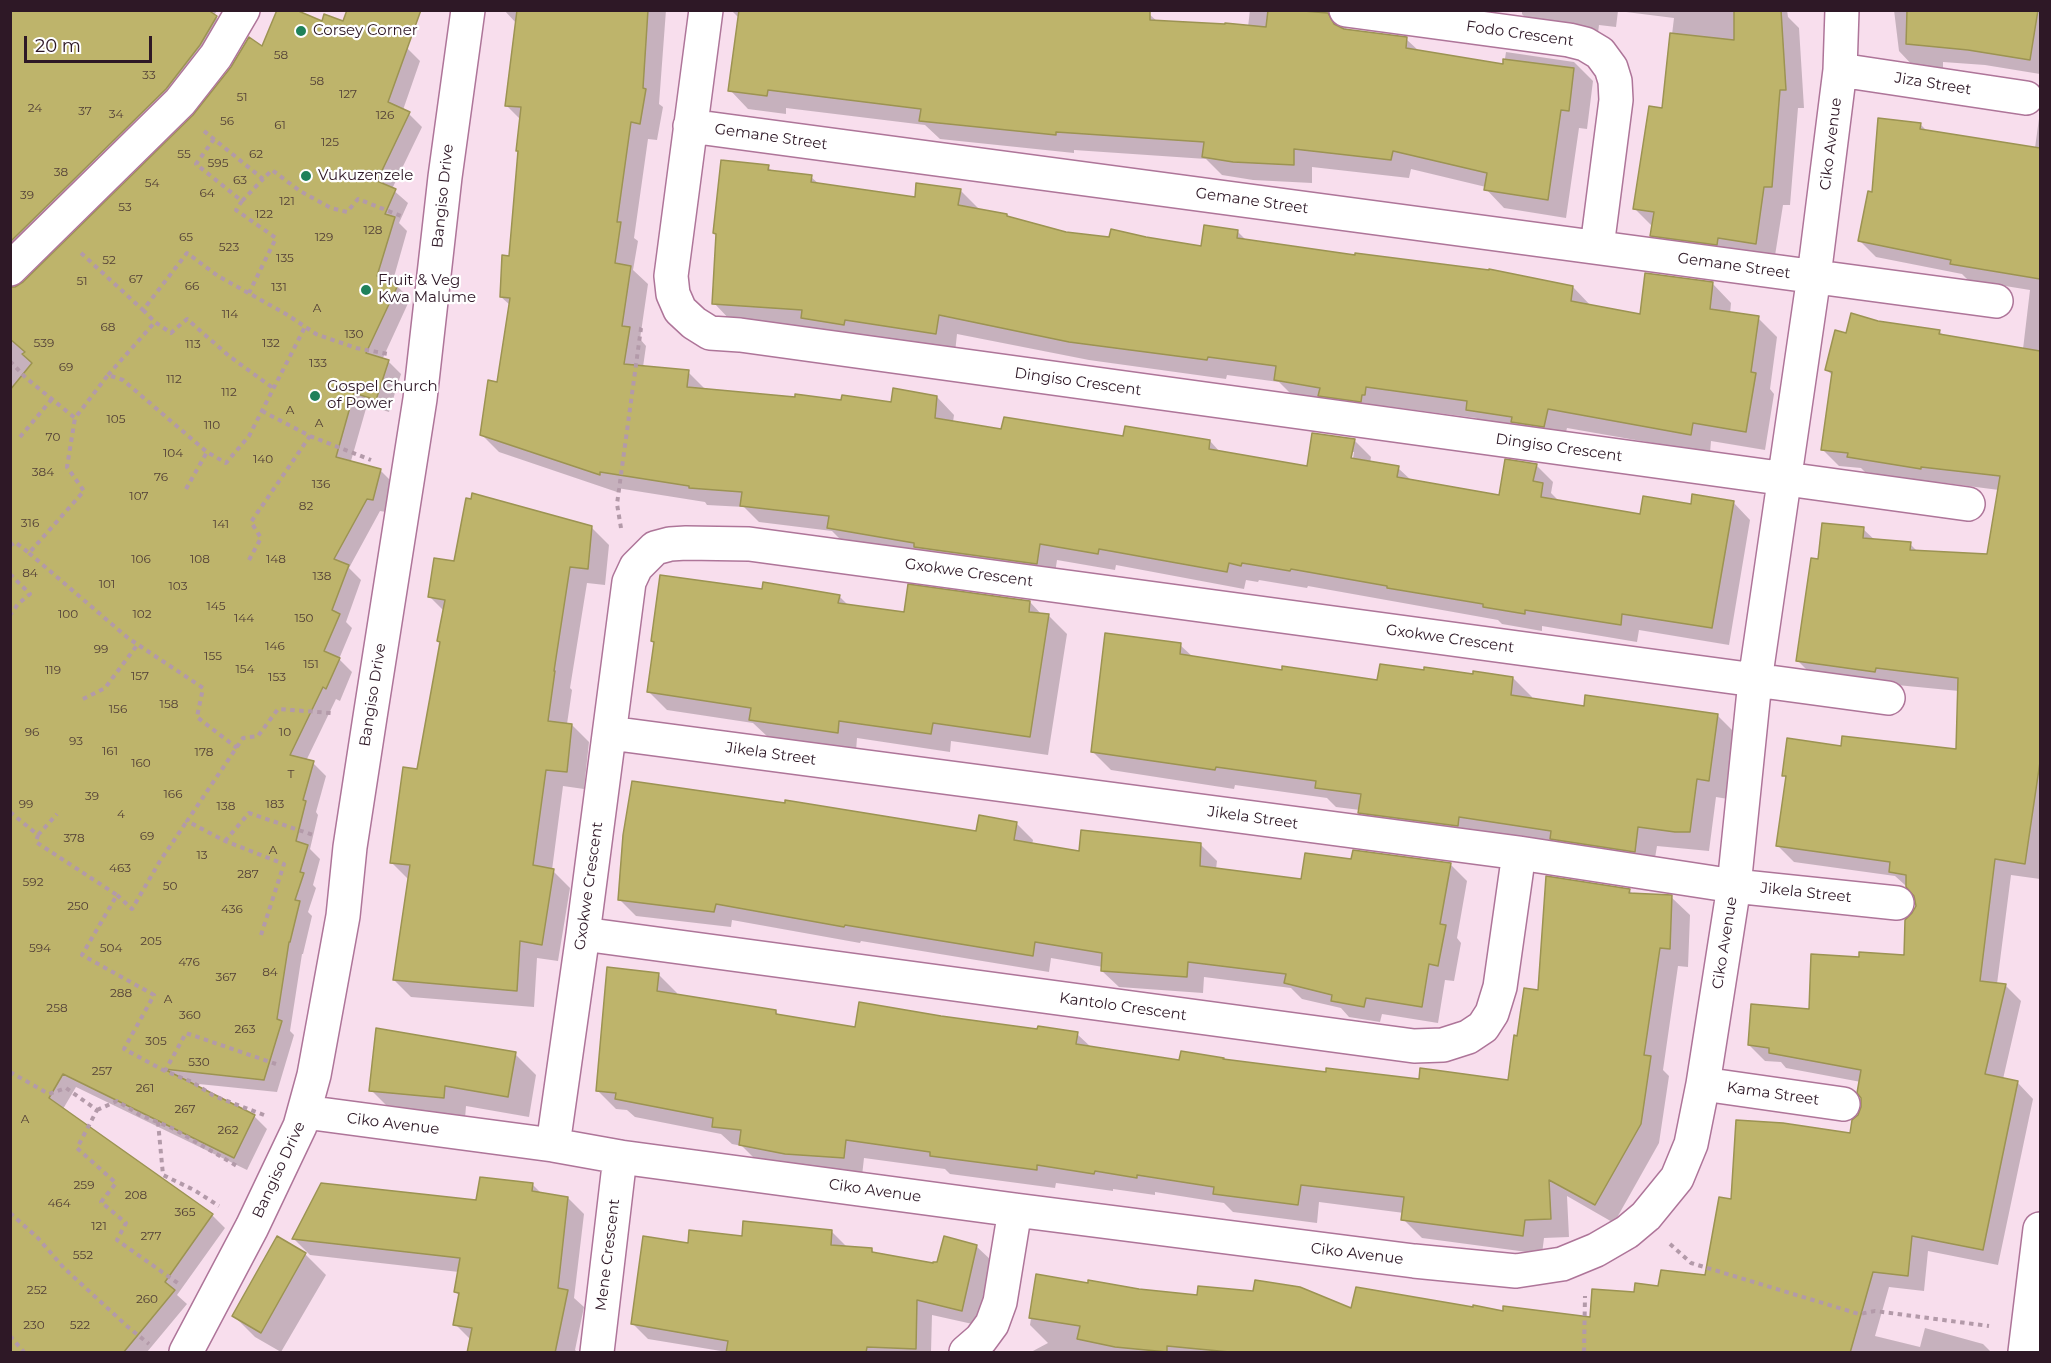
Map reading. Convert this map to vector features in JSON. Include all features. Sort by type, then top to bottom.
[{"type":"street","points":[[10,269],[180,102],[216,56],[243,10]]},
{"type":"street","name":"Bangiso Drive","points":[[186,1353],[272,1185],[302,1119],[314,1075],[343,916],[369,717],[420,399],[444,177],[468,10]]},
{"type":"street","points":[[673,294],[671,276],[706,10]]},
{"type":"street","name":"Fodo Crescent","points":[[1346,10],[1569,40],[1585,44],[1599,54],[1611,68],[1615,81],[1616,100],[1597,248]]},
{"type":"street","name":"Ciko Avenue","points":[[302,1119],[553,1145],[620,1157],[1015,1210],[1414,1261],[1516,1271],[1562,1264],[1596,1250],[1627,1232],[1646,1216],[1677,1178],[1691,1144],[1703,1084],[1734,886],[1755,681],[1814,276],[1840,70],[1842,10]]},
{"type":"street","name":"Jiza Street","points":[[1840,70],[2026,98]]},
{"type":"street","name":"Gemane Street","points":[[690,126],[1814,276]]},
{"type":"street","points":[[1814,276],[1995,301]]},
{"type":"street","name":"Dingiso Crescent","points":[[673,294],[680,310],[710,333],[752,336],[1783,480]]},
{"type":"street","points":[[1783,480],[1968,504]]},
{"type":"street","name":"Gxokwe Crescent","points":[[553,1145],[629,582],[636,567],[655,548],[686,543],[749,544],[1888,698]]},
{"type":"street","name":"Jikela Street","points":[[610,733],[1520,854],[1734,886],[1897,903]]},
{"type":"street","name":"Kantolo Crescent","points":[[583,934],[1413,1047],[1443,1045],[1468,1037],[1483,1027],[1492,1013],[1500,987],[1520,854]]},
{"type":"street","name":"Kama Street","points":[[1703,1084],[1843,1104]]},
{"type":"street","name":"Mene Crescent","points":[[597,1353],[620,1157]]},
{"type":"street","points":[[966,1353],[981,1340],[992,1324],[996,1313],[1015,1210]]},
{"type":"street","points":[[2030,1351],[2040,1229]]},
{"type":"path","points":[[180,102],[206,133],[263,179]]},
{"type":"path","points":[[214,139],[196,164],[242,201]]},
{"type":"path","points":[[249,293],[276,238],[236,210],[272,170],[300,191],[332,208],[347,212],[358,199],[390,210],[439,236]]},
{"type":"path","points":[[53,228],[155,322],[171,333],[187,319],[229,356],[273,388]]},
{"type":"path","points":[[143,310],[187,253],[218,276],[316,334],[356,348],[381,352],[423,365]]},
{"type":"path","points":[[629,582],[617,504],[641,328],[673,294]]},
{"type":"path","points":[[29,553],[84,491],[66,467],[75,418],[108,375],[155,322]]},
{"type":"path","points":[[108,375],[123,380],[207,452],[226,463],[249,436],[305,327]]},
{"type":"path","points":[[10,361],[26,378],[75,418]]},
{"type":"path","points":[[20,437],[52,399]]},
{"type":"path","points":[[262,411],[310,436],[408,474]]},
{"type":"path","points":[[249,560],[261,538],[251,522],[310,436]]},
{"type":"path","points":[[186,489],[207,452]]},
{"type":"path","points":[[10,546],[15,542],[128,638],[204,688],[197,717],[237,748]]},
{"type":"path","points":[[10,574],[30,594],[10,615]]},
{"type":"path","points":[[83,699],[105,688],[138,644]]},
{"type":"path","points":[[57,814],[38,835],[36,842],[117,895],[132,909],[160,861],[243,738],[258,736],[278,709],[369,717]]},
{"type":"path","points":[[10,813],[38,835]]},
{"type":"path","points":[[225,841],[249,813],[351,847]]},
{"type":"path","points":[[187,821],[225,841],[284,864],[261,934]]},
{"type":"path","points":[[117,895],[82,955],[153,995],[124,1049],[165,1071],[192,1082],[214,1096],[261,1115],[302,1119]]},
{"type":"path","points":[[165,1071],[186,1033],[314,1075]]},
{"type":"path","points":[[10,1072],[49,1094],[66,1088],[97,1110]]},
{"type":"path","points":[[211,1307],[117,1240],[126,1223],[101,1202],[116,1183],[77,1148],[97,1110],[117,1101],[272,1185]]},
{"type":"path","points":[[158,1122],[163,1175],[194,1190],[252,1227]]},
{"type":"path","points":[[10,1213],[37,1237],[64,1268],[128,1327],[153,1346]]},
{"type":"path","points":[[1646,1216],[1665,1240],[1691,1263],[1859,1314],[1875,1311],[1994,1327]]},
{"type":"path","points":[[1584,1353],[1585,1254]]},
{"type":"path","points":[[10,1336],[24,1353]]},
{"type":"building","points":[[10,10],[208,10],[217,16],[200,45],[166,89],[10,242]]},
{"type":"building","points":[[277,10],[296,10],[322,21],[324,14],[343,21],[347,10],[421,10],[388,102],[410,112],[377,181],[396,189],[385,214],[395,217],[377,276],[398,285],[366,353],[389,360],[376,400],[354,393],[336,457],[381,469],[373,500],[367,499],[334,559],[349,565],[332,610],[340,614],[324,651],[340,658],[326,689],[323,687],[290,755],[314,761],[303,800],[306,801],[296,841],[308,845],[300,872],[304,873],[295,900],[300,901],[289,942],[277,1019],[282,1021],[264,1080],[164,1069],[255,1115],[234,1158],[63,1074],[49,1098],[213,1214],[165,1282],[175,1290],[123,1353],[10,1353],[10,390],[32,363],[22,354],[25,352],[10,339],[10,287],[23,282],[193,115],[231,67],[249,37],[262,46]]},
{"type":"building","points":[[517,10],[648,10],[643,88],[646,89],[640,124],[631,122],[617,222],[621,222],[615,263],[631,266],[622,326],[630,327],[624,364],[689,370],[687,387],[795,397],[795,394],[841,400],[842,395],[891,402],[893,388],[937,396],[935,418],[1001,429],[1004,417],[1123,436],[1125,426],[1210,440],[1209,449],[1307,466],[1312,433],[1355,439],[1351,458],[1399,466],[1397,477],[1499,495],[1505,459],[1537,464],[1533,481],[1543,483],[1541,497],[1640,514],[1643,496],[1691,504],[1692,494],[1734,501],[1712,628],[1622,614],[1621,625],[1525,610],[1525,614],[1483,607],[1483,604],[1387,588],[1387,586],[1242,563],[1241,566],[1229,563],[1227,572],[1099,549],[1098,554],[1040,544],[1037,564],[914,547],[914,543],[827,528],[829,516],[740,506],[742,492],[689,488],[689,486],[600,472],[600,475],[480,435],[488,380],[497,382],[510,298],[500,297],[502,255],[509,256],[521,107],[505,106]]},
{"type":"building","points":[[739,10],[1150,10],[1150,20],[1266,27],[1268,10],[1291,10],[1328,13],[1334,24],[1344,29],[1407,37],[1406,48],[1503,64],[1503,59],[1574,68],[1569,111],[1561,110],[1548,200],[1484,190],[1487,173],[1393,151],[1391,160],[1294,149],[1294,165],[1233,162],[1202,157],[1204,142],[1056,132],[1056,135],[919,121],[921,109],[768,90],[767,96],[728,91]]},
{"type":"building","points":[[1734,10],[1781,10],[1786,90],[1780,90],[1772,187],[1764,187],[1756,244],[1718,238],[1717,245],[1650,236],[1654,212],[1633,209],[1649,106],[1662,108],[1670,33],[1734,40]]},
{"type":"building","points":[[1907,10],[2038,10],[2030,60],[1968,50],[1906,44]]},
{"type":"building","points":[[1878,118],[1921,123],[1920,129],[2040,148],[2040,279],[1950,264],[1951,260],[1858,241],[1868,191],[1872,192]]},
{"type":"building","points":[[721,160],[769,165],[768,170],[812,175],[811,182],[915,197],[916,183],[961,189],[958,205],[1007,214],[1007,216],[1066,232],[1109,237],[1111,229],[1201,246],[1204,225],[1238,230],[1237,238],[1355,255],[1355,253],[1489,269],[1573,286],[1571,301],[1640,314],[1645,273],[1713,282],[1710,309],[1759,316],[1751,372],[1756,373],[1746,432],[1693,423],[1691,435],[1548,409],[1544,427],[1511,422],[1512,417],[1466,410],[1467,401],[1366,387],[1361,402],[1318,396],[1320,388],[1274,380],[1276,366],[1208,357],[1207,360],[1069,342],[939,315],[936,334],[845,320],[844,325],[801,318],[802,310],[712,304],[716,234],[713,233]]},
{"type":"building","points":[[1851,313],[1878,321],[1940,330],[1939,334],[2040,351],[2040,762],[2025,864],[1995,859],[1980,981],[2006,984],[1985,1074],[2018,1081],[1983,1250],[1912,1236],[1908,1276],[1873,1272],[1850,1353],[1240,1353],[1167,1346],[1167,1352],[1115,1347],[1077,1339],[1080,1326],[1029,1318],[1036,1274],[1088,1283],[1088,1280],[1139,1289],[1197,1295],[1198,1286],[1253,1291],[1255,1280],[1300,1287],[1351,1308],[1356,1287],[1503,1311],[1503,1306],[1590,1317],[1592,1289],[1634,1292],[1635,1283],[1658,1286],[1661,1270],[1705,1275],[1719,1197],[1731,1199],[1736,1120],[1783,1123],[1850,1133],[1852,1120],[1858,1115],[1861,1107],[1861,1098],[1857,1093],[1861,1070],[1769,1053],[1769,1048],[1748,1045],[1751,1004],[1809,1009],[1811,954],[1859,957],[1859,952],[1904,955],[1905,920],[1916,906],[1914,896],[1906,887],[1906,875],[1889,872],[1890,862],[1776,846],[1786,776],[1782,776],[1787,738],[1841,746],[1842,736],[1956,749],[1958,678],[1876,668],[1875,672],[1796,661],[1811,558],[1818,559],[1822,523],[1864,527],[1863,538],[1911,542],[1910,550],[1987,554],[2000,476],[1921,467],[1921,469],[1847,457],[1848,453],[1821,450],[1832,372],[1825,370],[1835,330],[1846,333]]},
{"type":"building","points":[[472,493],[592,526],[588,569],[570,567],[548,721],[572,724],[567,772],[546,770],[533,865],[554,869],[542,945],[520,941],[517,991],[393,980],[410,865],[390,863],[403,767],[417,769],[440,642],[437,641],[445,600],[428,597],[434,558],[454,561],[466,498],[471,499]]},
{"type":"building","points":[[660,575],[762,589],[763,582],[840,595],[838,603],[904,612],[908,584],[1030,601],[1029,612],[1049,614],[1030,737],[933,723],[931,734],[839,721],[838,733],[749,720],[751,708],[647,692]]},
{"type":"building","points":[[1105,633],[1181,643],[1180,654],[1282,670],[1282,666],[1377,680],[1380,664],[1473,674],[1473,671],[1513,677],[1511,695],[1584,706],[1585,695],[1718,714],[1709,781],[1697,779],[1690,832],[1638,827],[1635,852],[1550,839],[1551,831],[1459,817],[1458,826],[1358,813],[1361,794],[1315,788],[1316,781],[1216,767],[1215,770],[1091,752]]},
{"type":"building","points":[[632,781],[785,803],[785,800],[976,831],[979,815],[1017,822],[1014,840],[1079,851],[1081,830],[1201,843],[1200,866],[1301,879],[1305,853],[1351,859],[1353,850],[1451,863],[1440,924],[1446,925],[1438,966],[1429,964],[1422,1007],[1366,998],[1364,1007],[1331,1001],[1332,995],[1284,983],[1286,974],[1188,962],[1187,977],[1101,971],[1102,953],[1035,942],[1033,956],[845,925],[844,927],[716,904],[714,912],[618,900],[623,835]]},
{"type":"building","points":[[1546,876],[1630,889],[1629,893],[1672,895],[1670,949],[1660,948],[1644,1055],[1651,1056],[1641,1124],[1595,1205],[1549,1180],[1551,1219],[1525,1220],[1523,1236],[1401,1220],[1404,1197],[1301,1185],[1298,1205],[1213,1194],[1214,1187],[1137,1175],[1137,1178],[1095,1171],[1094,1174],[1037,1165],[1037,1170],[930,1156],[930,1152],[846,1140],[844,1158],[785,1154],[739,1145],[741,1130],[712,1127],[713,1118],[615,1099],[616,1093],[596,1091],[607,967],[659,973],[657,991],[776,1010],[776,1014],[855,1027],[859,1002],[941,1016],[1078,1032],[1076,1044],[1179,1060],[1181,1051],[1223,1059],[1326,1072],[1326,1068],[1419,1079],[1420,1068],[1508,1080],[1524,988],[1538,990]]},
{"type":"building","points":[[376,1028],[516,1052],[508,1097],[445,1086],[444,1098],[369,1091]]},
{"type":"building","points":[[480,1177],[533,1183],[532,1191],[568,1197],[558,1288],[568,1290],[555,1353],[467,1353],[472,1328],[453,1325],[459,1293],[454,1292],[460,1258],[292,1239],[321,1183],[476,1200]]},
{"type":"building","points":[[743,1221],[832,1230],[831,1245],[872,1248],[872,1252],[933,1263],[937,1262],[944,1236],[977,1245],[962,1311],[917,1300],[916,1349],[867,1347],[866,1353],[726,1353],[728,1341],[631,1324],[643,1236],[688,1243],[689,1230],[742,1236]]},
{"type":"building","points":[[277,1236],[306,1253],[261,1333],[232,1316]]},
{"type":"place","name":"Corsey Corner","points":[[301,31]]},
{"type":"place","name":"Vukuzenzele","points":[[306,176]]},
{"type":"place","name":"Fruit & Veg Kwa Malume","points":[[366,290]]},
{"type":"place","name":"Gospel Church of Power","points":[[315,396]]}]
